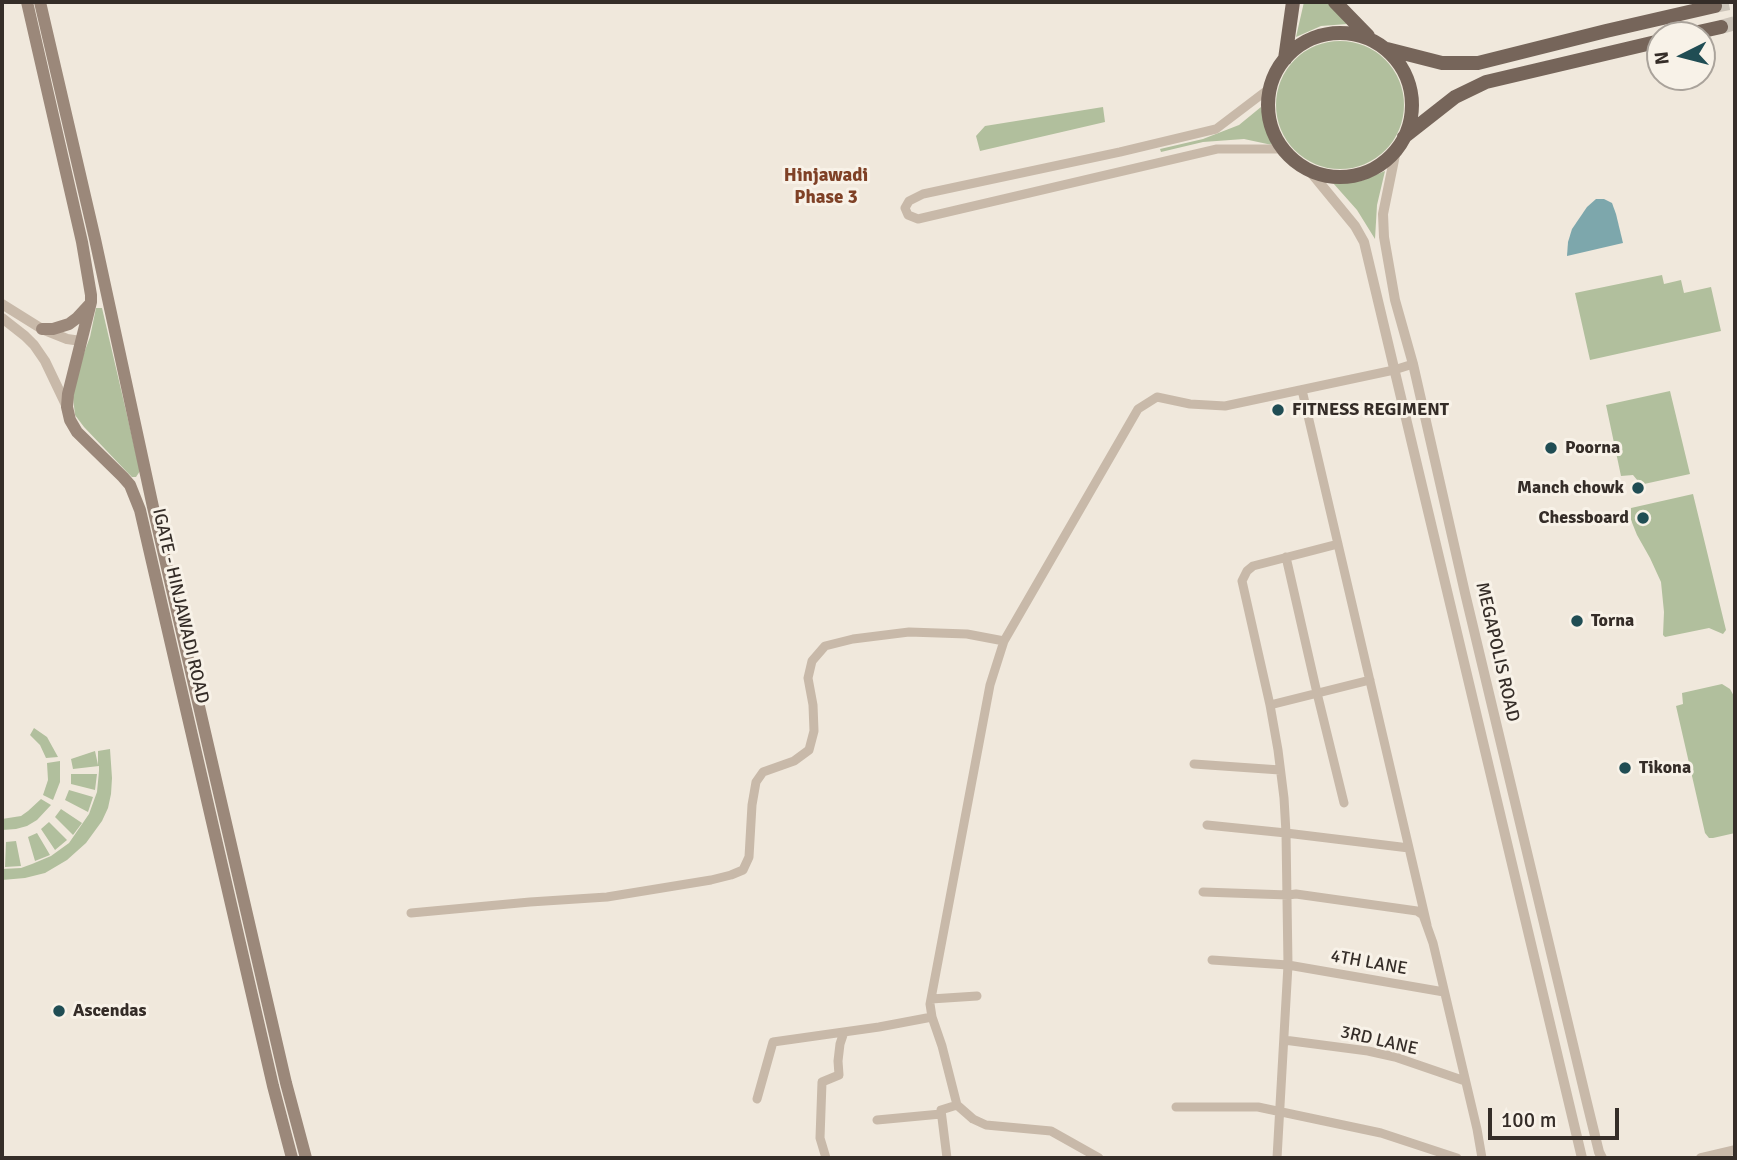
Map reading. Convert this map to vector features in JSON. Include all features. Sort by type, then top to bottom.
[{"type":"main road","name":"IGATE - HINJAWADI ROAD","points":[[27,2],[95,239],[147,481],[286,1083],[306,1158]]},
{"type":"main road","name":"IGATE - HINJAWADI ROAD","points":[[40,2],[51,80],[91,302],[67,407],[77,432],[130,485],[140,510],[292,1158]]},
{"type":"main road","points":[[1284,59],[1293,2]]},
{"type":"main road","points":[[1335,2],[1401,67],[1410,90],[1411,114],[1404,137],[1396,150],[1371,170],[1355,175],[1332,176],[1308,170],[1295,161],[1275,136],[1269,104],[1270,88],[1276,73],[1284,59],[1296,48],[1325,34],[1349,34],[1372,40]]},
{"type":"main road","points":[[1385,49],[1442,63],[1478,63],[1715,6]]},
{"type":"main road","points":[[1716,28],[1720,27]]},
{"type":"main road","points":[[1404,137],[1455,97],[1486,82],[1646,44]]},
{"type":"main road","points":[[42,329],[69,324],[91,302]]},
{"type":"main road","points":[[130,485],[147,481]]},
{"type":"street","points":[[1270,88],[1216,129],[923,194],[909,201],[905,208],[908,215],[918,219],[1217,149],[1284,149]]},
{"type":"street","name":"MEGAPOLIS ROAD","points":[[1396,150],[1383,214],[1384,237],[1395,300],[1413,364],[1474,634],[1602,1158]]},
{"type":"street","name":"MEGAPOLIS ROAD","points":[[1308,170],[1355,226],[1364,243],[1583,1158]]},
{"type":"street","points":[[2,304],[42,329],[67,339],[81,341]]},
{"type":"street","points":[[2,318],[34,345],[67,407]]},
{"type":"street","points":[[1099,1158],[1051,1131],[985,1125],[973,1119],[957,1105],[932,1017],[930,1004],[990,685],[1004,640],[1138,409],[1157,397],[1190,404],[1225,406],[1413,364]]},
{"type":"street","points":[[1301,390],[1482,1158]]},
{"type":"street","points":[[1277,1158],[1288,965],[1286,833],[1270,705],[1242,581],[1252,566],[1338,544]]},
{"type":"street","points":[[1286,557],[1344,803]]},
{"type":"street","points":[[411,913],[607,897],[711,880],[743,870],[749,857],[756,782],[763,772],[794,761],[808,750],[814,731],[808,678],[812,661],[825,646],[853,639],[909,632],[967,634],[1004,640]]},
{"type":"street","points":[[1270,705],[1370,680]]},
{"type":"street","points":[[1194,764],[1280,770]]},
{"type":"street","points":[[1207,825],[1409,848]]},
{"type":"street","points":[[1203,892],[1296,894],[1417,911],[1423,915],[1427,925]]},
{"type":"street","name":"4TH LANE","points":[[1212,960],[1288,965],[1444,992]]},
{"type":"street","points":[[931,999],[977,996]]},
{"type":"street","points":[[757,1099],[773,1042],[932,1017]]},
{"type":"street","points":[[826,1158],[820,1138],[822,1082],[839,1076],[838,1061],[844,1032]]},
{"type":"street","name":"3RD LANE","points":[[1284,1040],[1395,1057],[1465,1081]]},
{"type":"street","points":[[947,1158],[941,1110],[957,1105]]},
{"type":"street","points":[[1176,1107],[1258,1107],[1381,1133],[1457,1158]]},
{"type":"street","points":[[877,1120],[941,1114]]},
{"type":"street","points":[[1702,1158],[1735,1150]]},
{"type":"green space","points":[[1304,2],[1329,2],[1347,24],[1321,26],[1296,37]]},
{"type":"green space","points":[[1340,41],[1365,46],[1385,60],[1399,80],[1404,105],[1399,130],[1385,150],[1365,164],[1340,169],[1315,164],[1295,150],[1281,130],[1276,105],[1281,80],[1295,60],[1315,46]]},
{"type":"green space","points":[[1103,107],[1105,122],[980,151],[976,136],[985,126]]},
{"type":"green space","points":[[1261,107],[1272,145],[1244,139],[1203,142],[1161,152],[1160,149],[1203,139],[1239,125]]},
{"type":"green space","points":[[1385,171],[1377,205],[1375,239],[1357,210],[1333,183],[1361,181]]},
{"type":"green space","points":[[1662,275],[1664,284],[1681,280],[1684,293],[1711,287],[1721,331],[1590,360],[1575,293]]},
{"type":"green space","points":[[96,308],[102,308],[140,471],[136,477],[132,477],[125,470],[75,415],[75,377],[90,337]]},
{"type":"green space","points":[[1670,391],[1690,474],[1644,484],[1633,475],[1621,476],[1606,405]]},
{"type":"green space","points":[[1693,494],[1726,630],[1723,634],[1709,628],[1665,637],[1661,582],[1637,535],[1631,520],[1631,508]]},
{"type":"green space","points":[[1722,684],[1730,689],[1735,698],[1735,833],[1709,838],[1705,833],[1676,706],[1683,704],[1682,693]]},
{"type":"green space","points":[[34,728],[47,737],[58,757],[46,758],[40,745],[30,735]]},
{"type":"green space","points":[[110,749],[112,778],[108,808],[86,843],[67,860],[45,873],[2,880],[2,869],[21,868],[32,864],[51,856],[69,843],[89,814],[97,792],[99,771],[99,766],[73,769],[71,759],[95,751],[98,765],[98,751]]},
{"type":"green space","points":[[60,761],[60,782],[53,800],[43,795],[48,780],[47,763]]},
{"type":"green space","points":[[71,774],[97,774],[95,790],[71,784]]},
{"type":"green space","points":[[69,790],[93,797],[88,812],[65,800]]},
{"type":"green space","points":[[41,799],[51,805],[37,820],[27,826],[2,830],[2,819],[21,816]]},
{"type":"green space","points":[[61,809],[82,823],[73,835],[55,817]]},
{"type":"green space","points":[[49,822],[67,840],[55,850],[41,829]]},
{"type":"green space","points":[[37,833],[50,855],[35,861],[28,837]]},
{"type":"green space","points":[[16,841],[21,866],[5,867],[6,842]]},
{"type":"water","points":[[1596,199],[1612,203],[1623,243],[1567,256],[1572,229]]},
{"type":"tunnel","points":[[1715,6],[1735,2]]},
{"type":"tunnel","points":[[1721,27],[1735,23]]},
{"type":"place","name":"FITNESS REGIMENT","points":[[1278,410]]},
{"type":"place","name":"Poorna","points":[[1551,448]]},
{"type":"place","name":"Manch chowk","points":[[1638,488]]},
{"type":"place","name":"Chessboard","points":[[1643,518]]},
{"type":"place","name":"Torna","points":[[1577,621]]},
{"type":"place","name":"Tikona","points":[[1625,768]]},
{"type":"place","name":"Ascendas","points":[[59,1011]]},
{"type":"district","name":"Hinjawadi Phase 3","points":[[826,187]]}]
